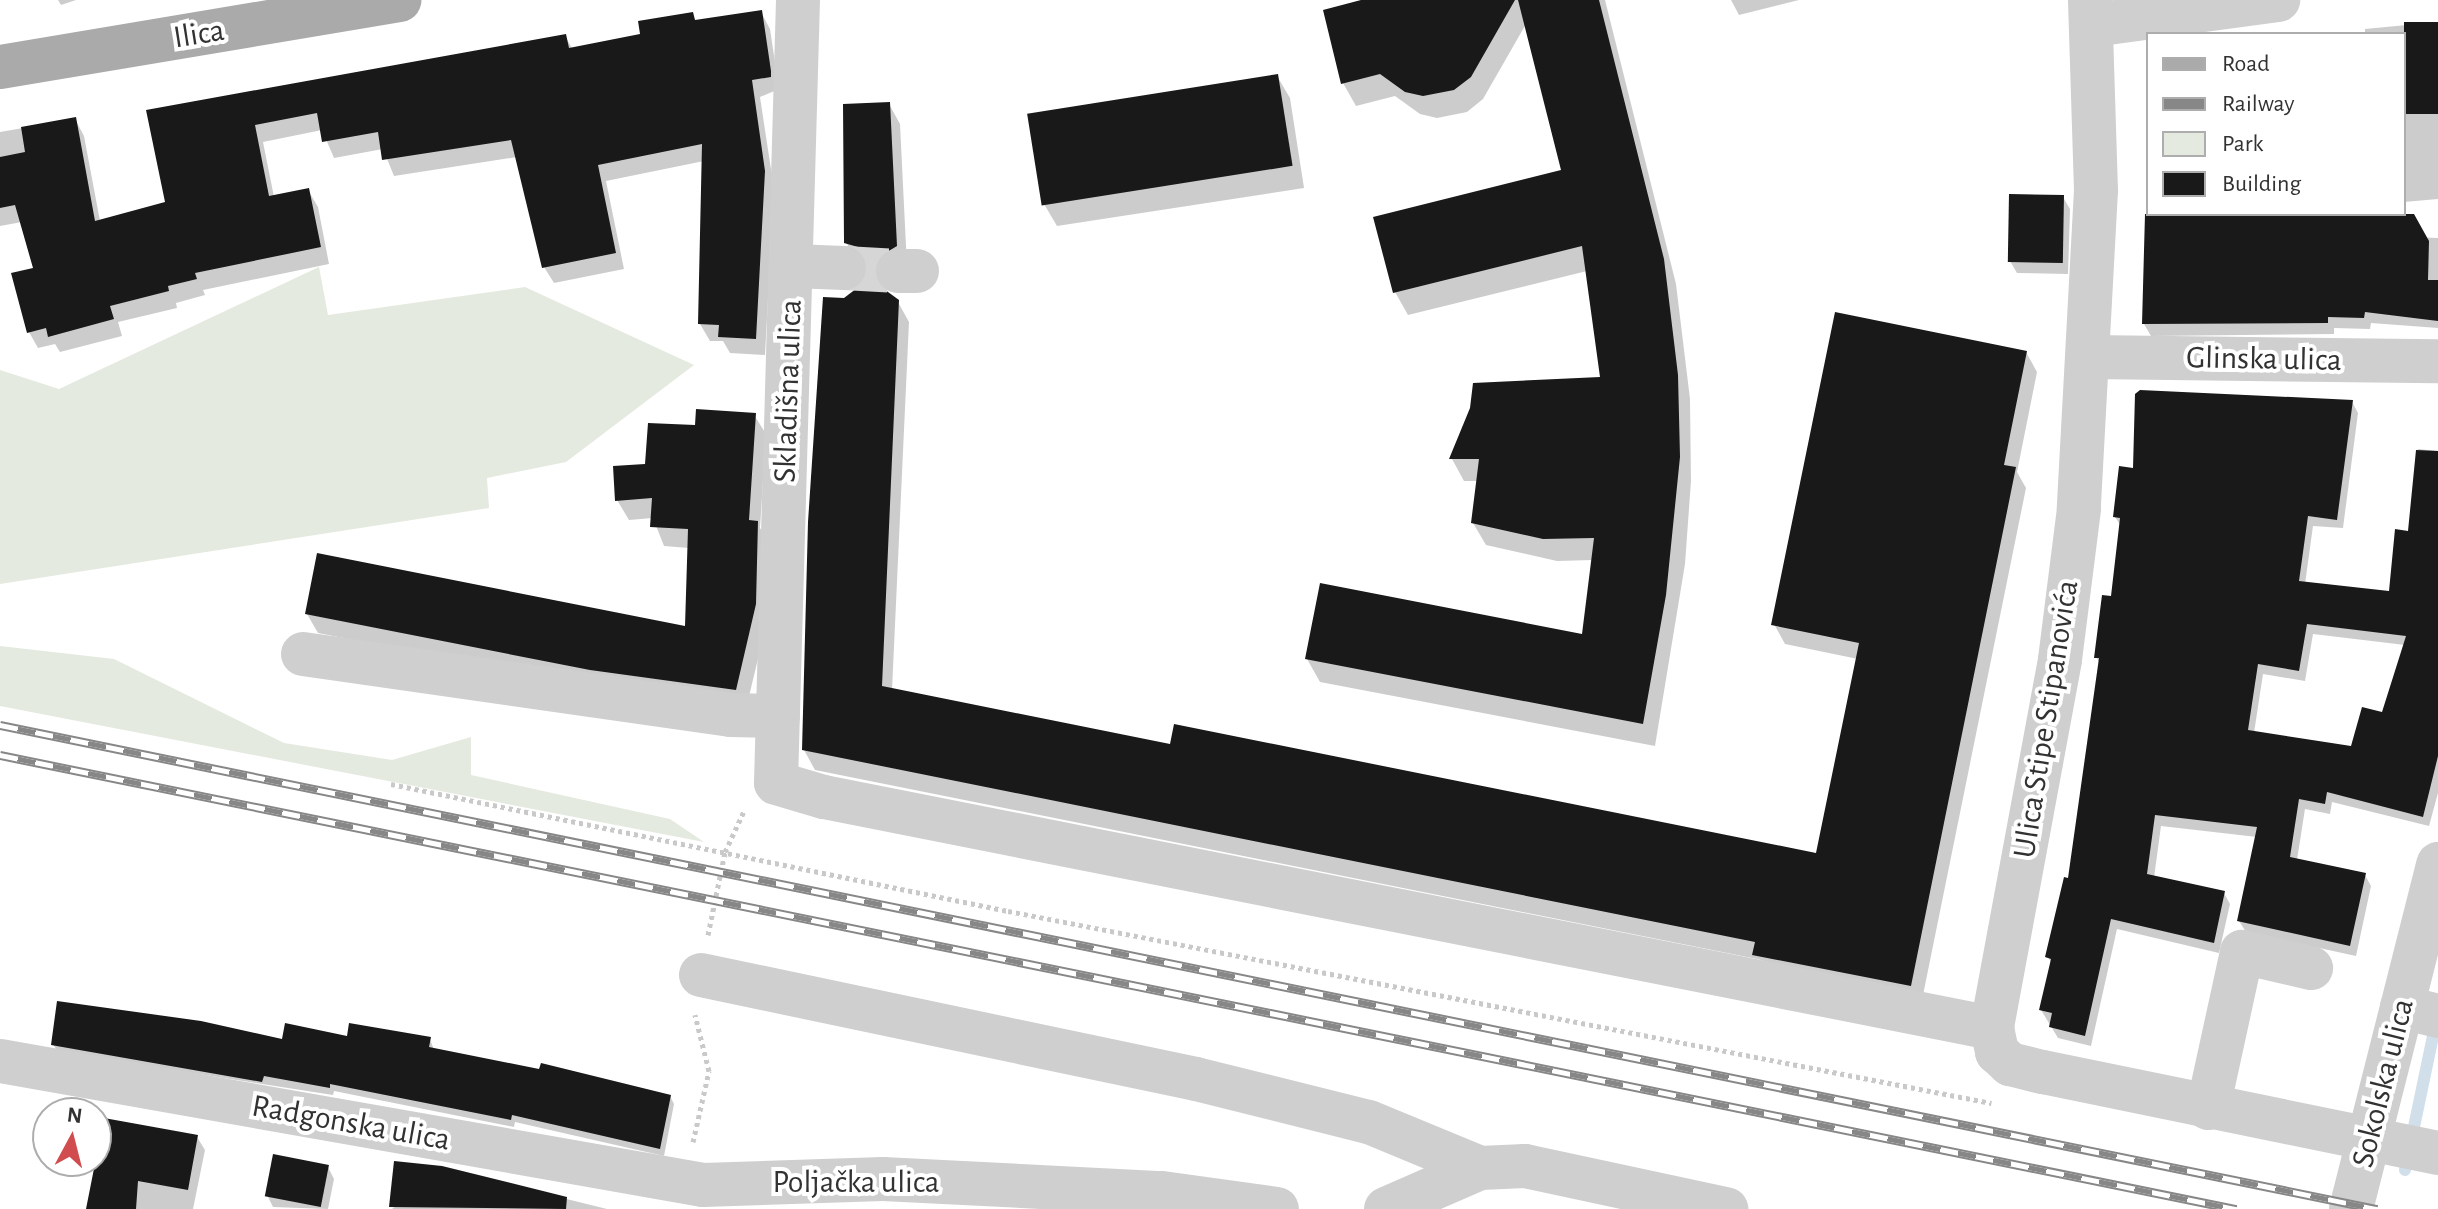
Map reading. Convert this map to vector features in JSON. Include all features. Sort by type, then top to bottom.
[{"type":"main road","name":"Ilica","points":[[0,67],[399,0]]},
{"type":"street","name":"Skladišna ulica","points":[[798,0],[776,783],[1992,1028]]},
{"type":"street","points":[[2091,13],[2278,0]]},
{"type":"street","name":"Ulica Stipe Stipanovića","points":[[1992,1028],[2060,660],[2079,509],[2090,357],[2096,190],[2091,13]]},
{"type":"street","points":[[792,266],[844,268]]},
{"type":"street","name":"Glinska ulica","points":[[2090,357],[2438,361]]},
{"type":"street","points":[[303,654],[731,715],[778,716]]},
{"type":"street","name":"Sokolska ulica","points":[[2351,1209],[2404,1147],[2438,864]]},
{"type":"street","points":[[2208,1108],[2242,952],[2311,968]]},
{"type":"street","points":[[701,975],[1239,1090],[1369,1122],[1480,1168]]},
{"type":"street","points":[[1992,1028],[1997,1052],[2010,1064],[2404,1147]]},
{"type":"street","name":"Radgonska ulica","points":[[0,1061],[692,1192]]},
{"type":"street","points":[[1386,1209],[1480,1168],[1525,1166],[1726,1209]]},
{"type":"street","name":"Poljačka ulica","points":[[692,1192],[883,1179],[1162,1193],[1277,1209]]},
{"type":"path","points":[[391,784],[1862,1079]]},
{"type":"path","points":[[692,1192],[709,1071]]},
{"type":"green space","points":[[319,267],[328,315],[525,287],[694,365],[566,462],[487,478],[489,508],[0,584],[0,370],[59,389]]},
{"type":"green space","points":[[0,646],[114,659],[284,743],[392,760],[471,737],[471,775],[670,819],[704,842],[0,706]]},
{"type":"building","points":[[1361,0],[1515,0],[1471,77],[1454,90],[1423,96],[1405,92],[1380,74],[1341,84],[1323,10]]},
{"type":"building","points":[[1518,0],[1599,0],[1664,259],[1678,375],[1680,457],[1666,595],[1643,724],[1305,659],[1320,583],[1582,634],[1594,538],[1543,539],[1471,523],[1479,459],[1449,459],[1470,408],[1473,383],[1600,377],[1582,246],[1393,293],[1373,217],[1561,170]]},
{"type":"building","points":[[762,10],[771,77],[752,80],[765,171],[756,339],[718,337],[719,325],[698,324],[702,144],[598,165],[616,253],[542,268],[511,140],[382,160],[378,132],[322,142],[317,113],[255,125],[269,196],[309,188],[321,247],[195,273],[197,279],[168,286],[169,291],[110,306],[114,319],[48,337],[46,328],[27,333],[11,273],[33,268],[15,205],[0,208],[0,157],[25,152],[21,127],[76,117],[95,221],[165,202],[146,110],[566,34],[569,48],[640,34],[638,21],[693,12],[695,20]]},
{"type":"building","points":[[2404,22],[2438,22],[2438,114],[2406,114]]},
{"type":"building","points":[[1278,74],[1293,166],[1042,206],[1027,114]]},
{"type":"building","points":[[890,102],[897,246],[877,258],[873,270],[877,284],[899,300],[882,686],[1170,744],[1174,724],[1816,853],[1859,643],[1771,625],[1835,312],[2027,351],[2004,465],[2016,467],[1911,986],[1752,955],[1755,942],[802,750],[808,522],[823,297],[844,298],[865,282],[869,270],[858,247],[844,243],[843,104]]},
{"type":"building","points":[[2009,194],[2064,195],[2063,263],[2008,262]]},
{"type":"building","points":[[2145,214],[2414,214],[2429,241],[2428,280],[2438,280],[2438,321],[2365,312],[2364,318],[2328,317],[2328,323],[2142,324]]},
{"type":"building","points":[[2140,390],[2353,400],[2337,520],[2308,516],[2299,581],[2389,591],[2395,529],[2408,531],[2416,450],[2438,451],[2438,756],[2423,817],[2327,792],[2325,804],[2299,799],[2290,857],[2366,873],[2350,946],[2237,921],[2257,827],[2155,815],[2147,874],[2225,891],[2214,943],[2111,919],[2085,1036],[2049,1027],[2052,1013],[2039,1010],[2051,959],[2045,957],[2064,877],[2068,878],[2099,658],[2094,658],[2102,595],[2111,596],[2120,518],[2113,517],[2119,466],[2133,468],[2135,394]],"holes":[[[2307,624],[2406,636],[2382,712],[2362,707],[2351,746],[2248,730],[2258,664],[2299,671]]]},
{"type":"building","points":[[696,409],[756,413],[749,520],[758,521],[756,604],[736,690],[590,670],[305,614],[317,553],[685,626],[688,529],[650,527],[652,498],[615,501],[613,466],[645,464],[648,423],[695,425]]},
{"type":"building","points":[[57,1001],[201,1021],[282,1039],[285,1023],[347,1036],[349,1023],[431,1037],[429,1047],[539,1069],[541,1063],[671,1095],[660,1149],[512,1115],[511,1120],[330,1084],[330,1088],[264,1076],[262,1082],[51,1045]]},
{"type":"building","points":[[112,1119],[198,1135],[188,1190],[138,1181],[136,1209],[86,1209],[92,1177],[112,1177]]},
{"type":"building","points":[[273,1154],[329,1165],[321,1207],[265,1196]]},
{"type":"building","points":[[394,1161],[442,1166],[567,1197],[566,1209],[389,1207]]},
{"type":"waterway","points":[[2405,1170],[2436,1022]]},
{"type":"tunnel","points":[[844,268],[898,271]]},
{"type":"railway","points":[[0,725],[2377,1209]]},
{"type":"railway","points":[[0,755],[2236,1209]]}]
